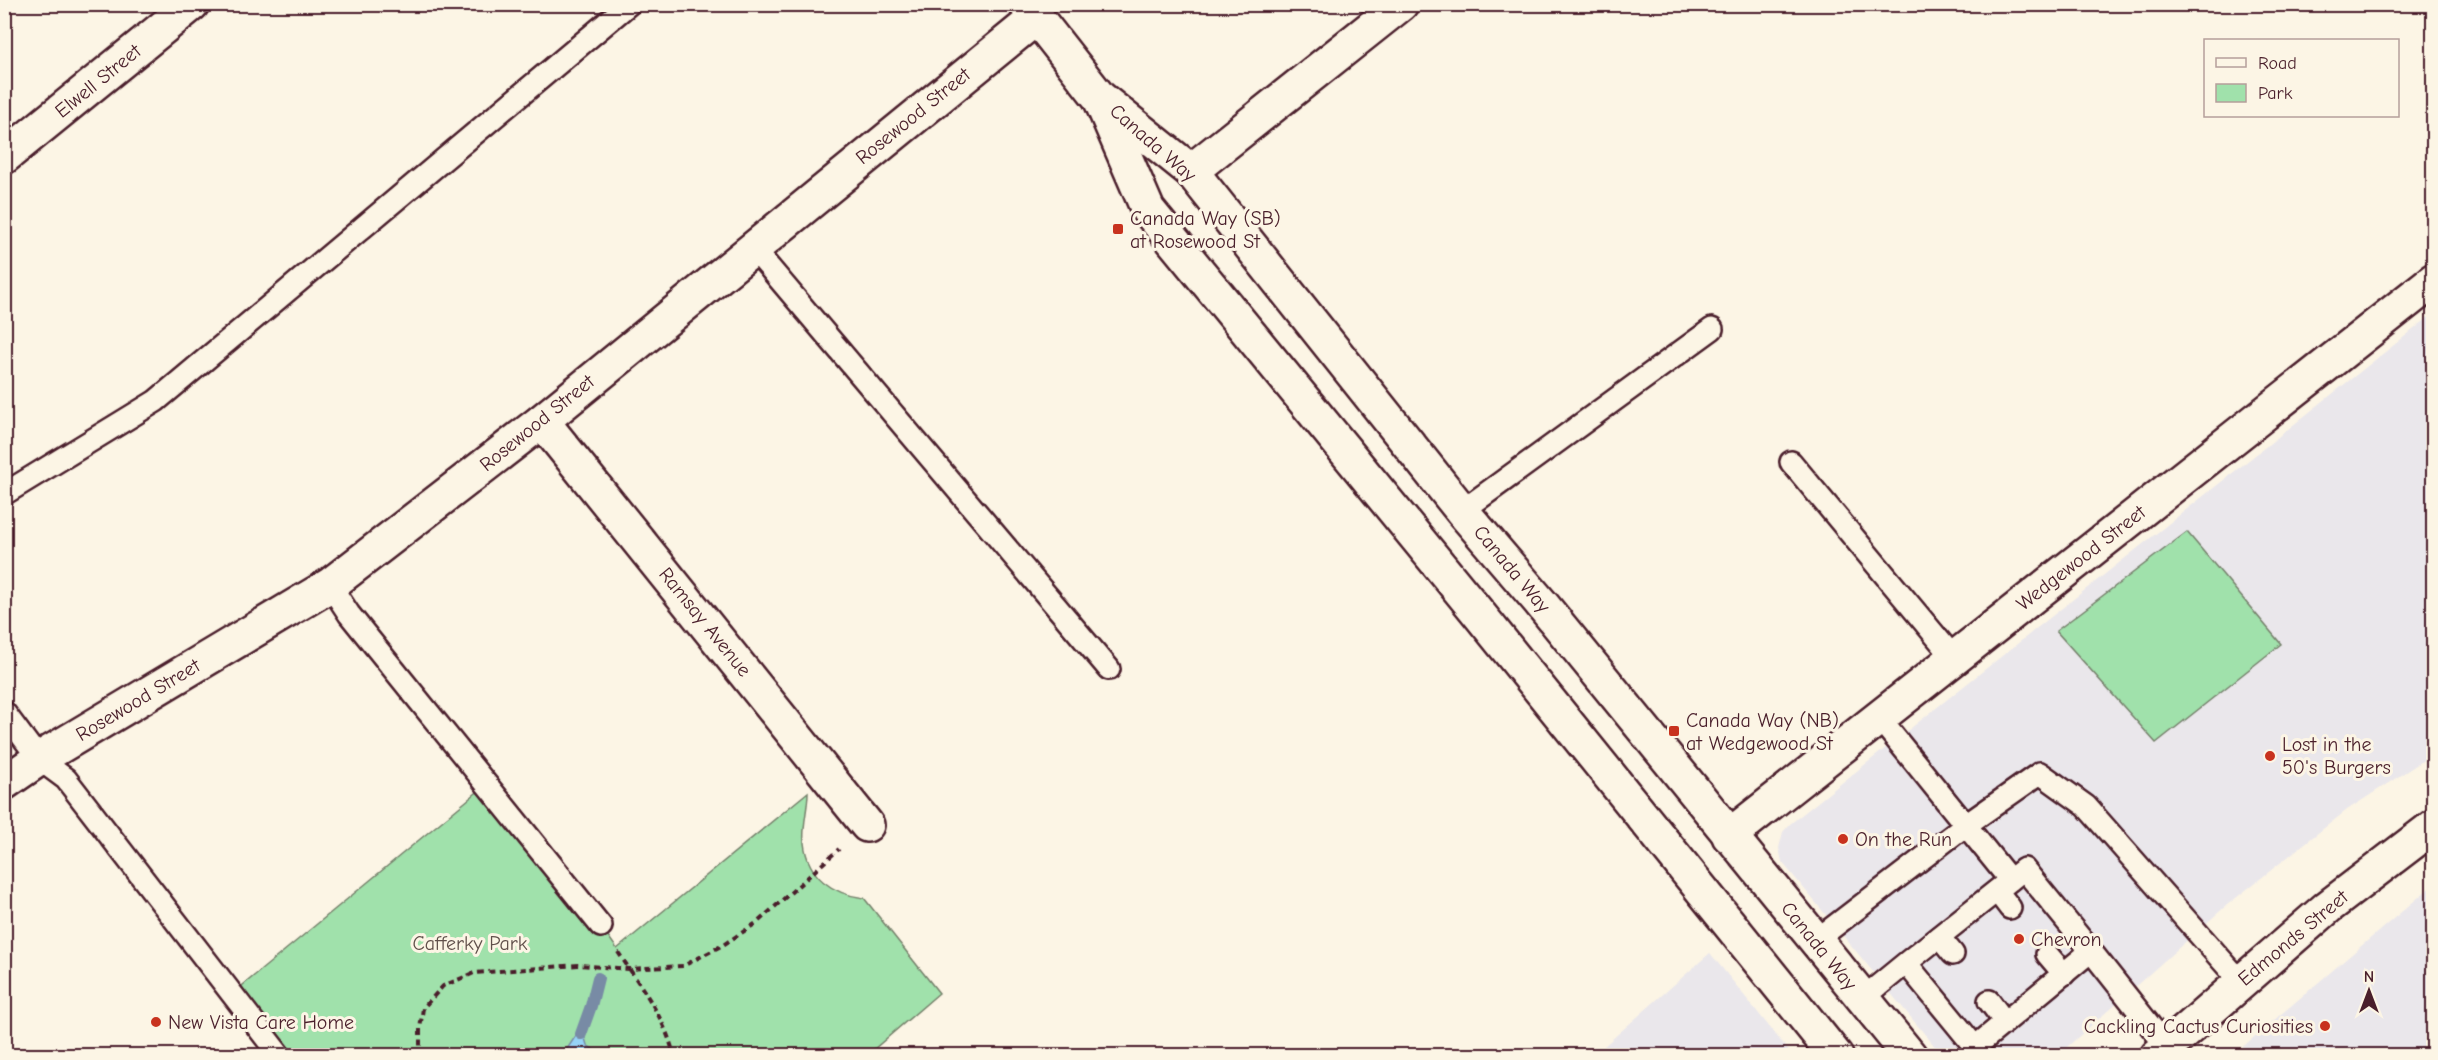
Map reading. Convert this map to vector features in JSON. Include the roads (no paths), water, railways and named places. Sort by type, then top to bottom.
[{"type":"street","name":"Elwell Street","points":[[4,157],[192,4]]},
{"type":"street","points":[[1191,171],[1401,4]]},
{"type":"street","name":"Canada Way","points":[[1031,11],[1099,97],[1191,171],[1462,511],[1540,602],[1910,1056]]},
{"type":"street","name":"Rosewood Street","points":[[4,783],[39,759],[330,585],[542,421],[752,248],[1031,11]]},
{"type":"street","name":"Canada Way","points":[[1099,97],[1148,210],[1483,618],[1836,1056]]},
{"type":"street","name":"Wedgewood Street","points":[[1729,836],[2433,280]]},
{"type":"street","name":"Ramsay Avenue","points":[[542,421],[867,825]]},
{"type":"street","name":"Edmonds Street","points":[[2162,1051],[2328,907],[2433,826]]},
{"type":"lane","points":[[4,494],[156,401],[629,4]]},
{"type":"lane","points":[[752,248],[1109,669]]},
{"type":"lane","points":[[1462,511],[1712,329]]},
{"type":"lane","points":[[1791,462],[1954,658]]},
{"type":"lane","points":[[330,585],[349,614],[601,926]]},
{"type":"lane","points":[[4,712],[39,759],[66,779],[280,1056]]},
{"type":"lane","points":[[1879,718],[1966,825],[2003,885],[2010,908]]},
{"type":"lane","points":[[1815,941],[1966,825],[2040,773],[2086,806],[2241,982]]},
{"type":"lane","points":[[1862,999],[2024,869],[2091,951],[2162,1051]]},
{"type":"lane","points":[[1938,937],[1953,954]]},
{"type":"lane","points":[[1906,963],[1968,1051],[2091,951]]},
{"type":"lane","points":[[2047,954],[2064,974]]},
{"type":"lane","points":[[1989,1001],[2006,1022]]},
{"type":"water","points":[[577,1034],[584,1035],[587,1045],[601,1055],[563,1055]]},
{"type":"waterway","points":[[581,1034],[598,978]]},
{"type":"place","name":"Canada Way (SB) at Rosewood St","points":[[1118,229]]},
{"type":"place","name":"Canada Way (NB) at Wedgewood St","points":[[1674,731]]},
{"type":"place","name":"Lost in the 50's Burgers","points":[[2270,756]]},
{"type":"place","name":"On the Run","points":[[1843,839]]},
{"type":"place","name":"Chevron","points":[[2019,939]]},
{"type":"place","name":"New Vista Care Home","points":[[156,1022]]},
{"type":"place","name":"Cackling Cactus Curiosities","points":[[2325,1026]]},
{"type":"park label","name":"Cafferky Park","points":[[470,943]]}]
